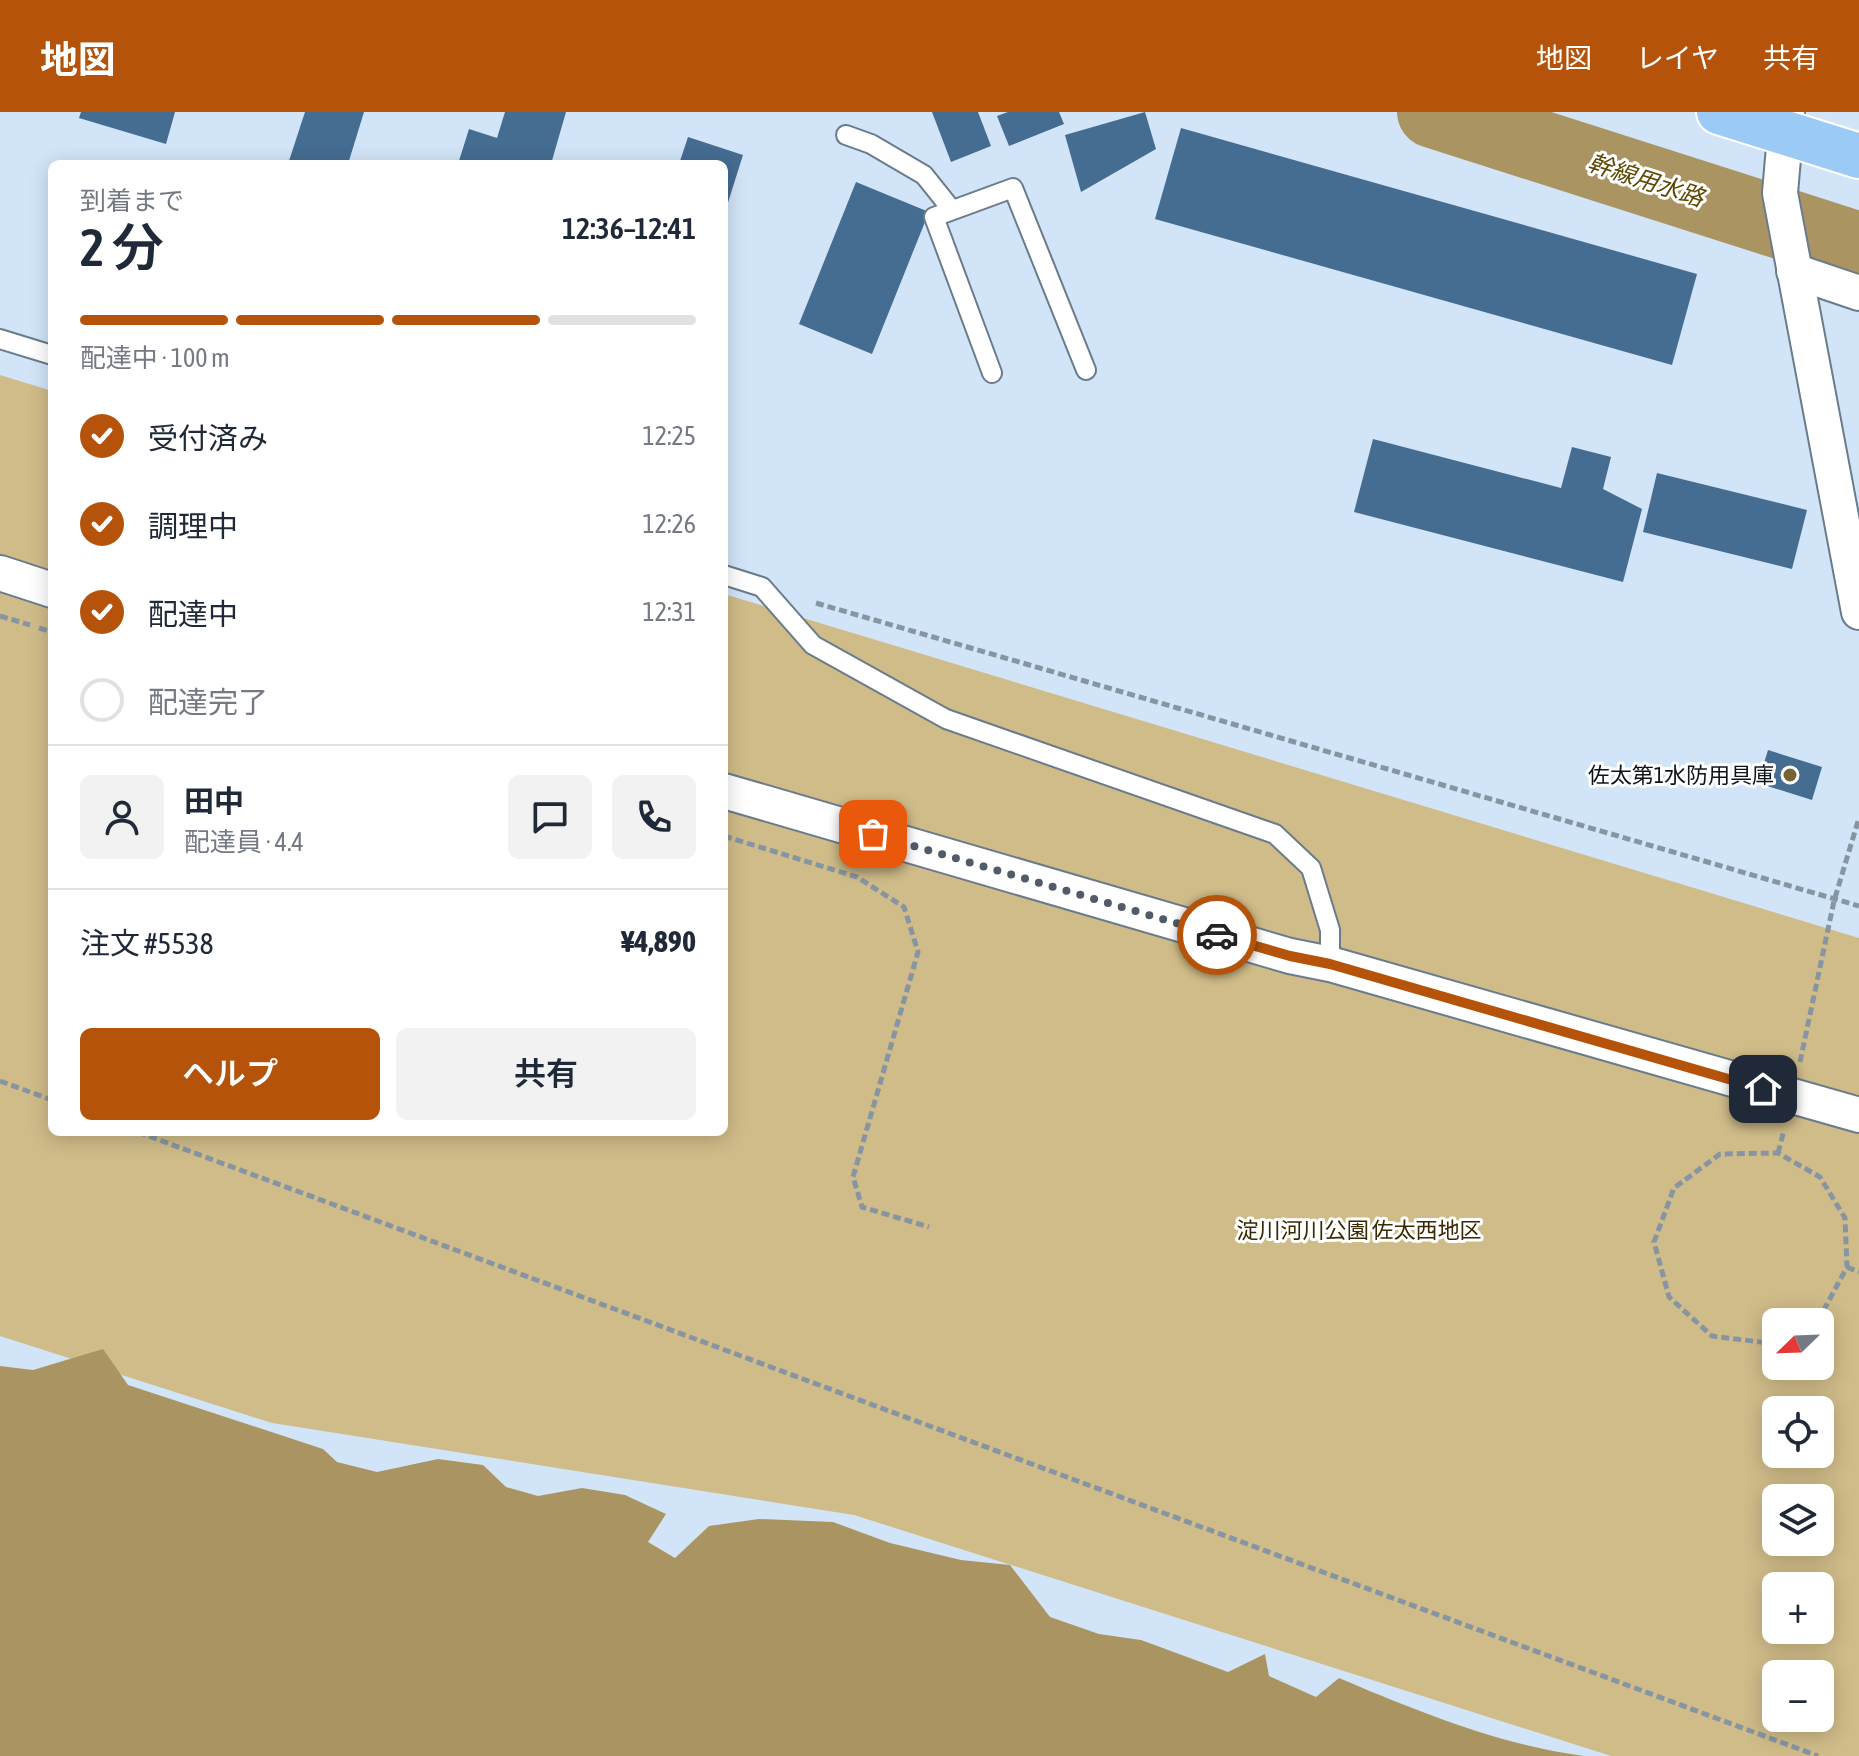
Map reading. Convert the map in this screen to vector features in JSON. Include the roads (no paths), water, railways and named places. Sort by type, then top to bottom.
[{"type":"highway","points":[[1719,112],[1786,123],[1859,156]]},
{"type":"street","points":[[1786,123],[1780,193],[1855,570],[1859,612]]},
{"type":"street","points":[[1793,266],[1859,293]]},
{"type":"street","points":[[0,573],[48,589]]},
{"type":"street","points":[[728,792],[1290,956],[1330,964],[1859,1115]]},
{"type":"lane","points":[[846,135],[871,144],[924,175],[952,210]]},
{"type":"lane","points":[[992,373],[934,217],[1013,188],[1086,370]]},
{"type":"lane","points":[[0,339],[48,354]]},
{"type":"lane","points":[[728,576],[762,587],[813,645],[946,719],[1275,834],[1311,868],[1330,930],[1330,964]]},
{"type":"waterway","name":"幹線用水路","points":[[1433,112],[1859,248]]},
{"type":"place","name":"佐太第1水防用具庫","points":[[1790,775]]},
{"type":"park label","name":"淀川河川公園 佐太西地区","points":[[1359,1230]]}]
